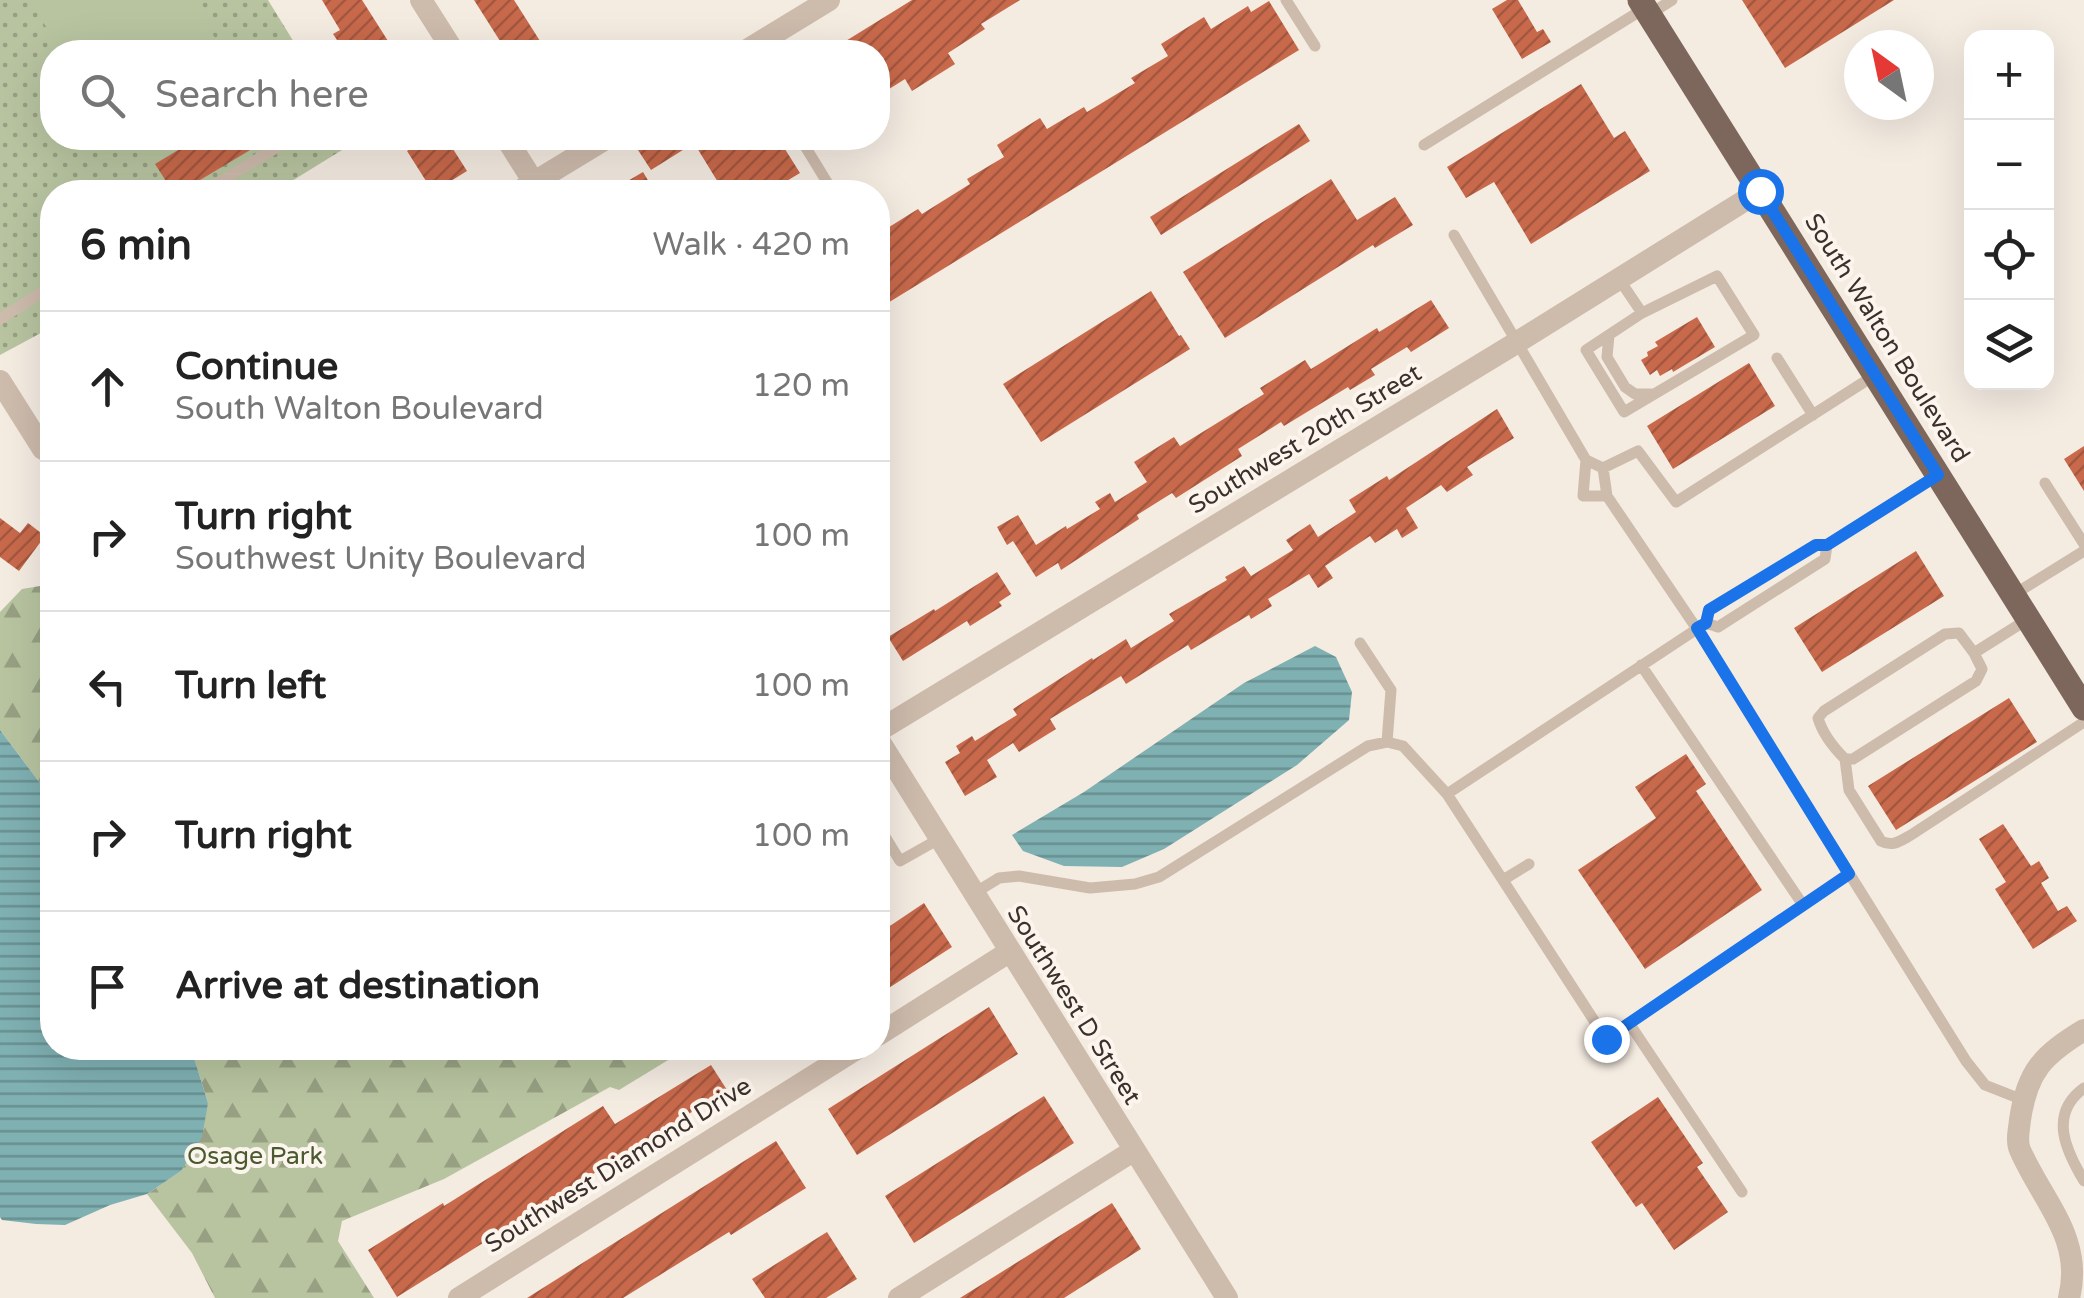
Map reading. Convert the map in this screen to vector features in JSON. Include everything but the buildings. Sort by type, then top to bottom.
[{"type":"main road","name":"South Walton Boulevard","points":[[1645,7],[2028,619],[2080,695]]},
{"type":"street","points":[[422,0],[447,40]]},
{"type":"street","points":[[765,40],[829,0]]},
{"type":"street","points":[[512,150],[527,180]]},
{"type":"street","points":[[544,180],[589,150]]},
{"type":"street","name":"Southwest 20th Street","points":[[890,723],[1760,191]]},
{"type":"street","points":[[0,382],[40,446]]},
{"type":"street","name":"Southwest D Street","points":[[890,759],[1227,1298]]},
{"type":"street","points":[[890,1027],[1009,952]]},
{"type":"street","points":[[2076,1286],[2075,1255],[2067,1232],[2017,1146],[2023,1100],[2033,1071],[2061,1045],[2079,1037]]},
{"type":"street","name":"Southwest Diamond Drive","points":[[459,1298],[839,1060]]},
{"type":"street","points":[[898,1298],[1133,1151]]},
{"type":"lane","points":[[1286,0],[1315,46]]},
{"type":"lane","points":[[1424,145],[1645,7],[1672,0]]},
{"type":"lane","points":[[224,180],[272,150]]},
{"type":"lane","points":[[807,150],[826,180]]},
{"type":"lane","points":[[1454,235],[1586,460],[1603,468]]},
{"type":"lane","points":[[1717,276],[1754,335],[1624,412],[1586,350],[1642,313],[1717,276]]},
{"type":"lane","points":[[1619,279],[1642,313]]},
{"type":"lane","points":[[0,319],[40,294]]},
{"type":"lane","points":[[1609,334],[1607,357],[1625,387],[1636,394],[1655,394]]},
{"type":"lane","points":[[1777,358],[1814,414]]},
{"type":"lane","points":[[1603,468],[1638,451],[1676,502],[1875,375]]},
{"type":"lane","points":[[1586,460],[1583,496],[1607,496]]},
{"type":"lane","points":[[1603,468],[1607,496],[1701,626],[1966,1061],[1985,1085],[2023,1100]]},
{"type":"lane","points":[[1447,794],[1701,626],[1709,610],[1816,545],[1827,545],[1938,475]]},
{"type":"lane","points":[[2046,483],[2084,544]]},
{"type":"lane","points":[[1701,626],[1718,627],[1825,559],[1827,545]]},
{"type":"lane","points":[[2014,596],[2084,552]]},
{"type":"lane","points":[[1974,652],[2028,619]]},
{"type":"lane","points":[[1845,759],[1853,758],[1976,680],[1982,670],[1974,652],[1959,633],[1945,634],[1818,718],[1845,759],[1849,790],[1882,841],[1897,843],[1911,835],[2084,722]]},
{"type":"lane","points":[[1360,644],[1391,690],[1386,742]]},
{"type":"lane","points":[[1641,665],[1804,905]]},
{"type":"lane","points":[[973,894],[1000,878],[1019,876],[1090,888],[1135,884],[1159,877],[1368,746],[1386,742],[1403,746],[1447,794],[1606,1039],[1849,874]]},
{"type":"lane","points":[[890,846],[900,862],[939,839]]},
{"type":"lane","points":[[1503,880],[1529,864]]},
{"type":"lane","points":[[1629,1023],[1742,1192]]},
{"type":"lane","points":[[2084,1088],[2075,1095],[2062,1122],[2068,1154],[2084,1181]]},
{"type":"green space","points":[[0,0],[268,0],[293,40],[40,40],[40,150],[342,150],[293,180],[40,180],[40,333],[0,355]]},
{"type":"green space","points":[[30,0],[195,0],[216,40],[54,40]]},
{"type":"green space","points":[[134,150],[178,150],[155,164]]},
{"type":"green space","points":[[40,586],[40,783],[0,730],[0,612],[22,589]]},
{"type":"green space","name":"Osage Park","points":[[195,1060],[668,1060],[619,1090],[610,1087],[444,1179],[342,1221],[338,1241],[374,1298],[215,1298],[192,1253],[147,1194],[181,1171],[208,1103]]},
{"type":"water","points":[[1315,646],[1336,657],[1352,692],[1349,720],[1297,765],[1164,849],[1122,867],[1064,866],[1023,851],[1012,835],[1084,792],[1244,683]]},
{"type":"water","points":[[0,730],[40,783],[40,1060],[195,1060],[208,1103],[202,1137],[181,1171],[147,1194],[65,1225],[0,1217]]},
{"type":"route","points":[[1606,1039],[1849,874],[1697,628],[1706,623],[1709,610],[1816,545],[1827,545],[1938,475],[1760,191]]}]
